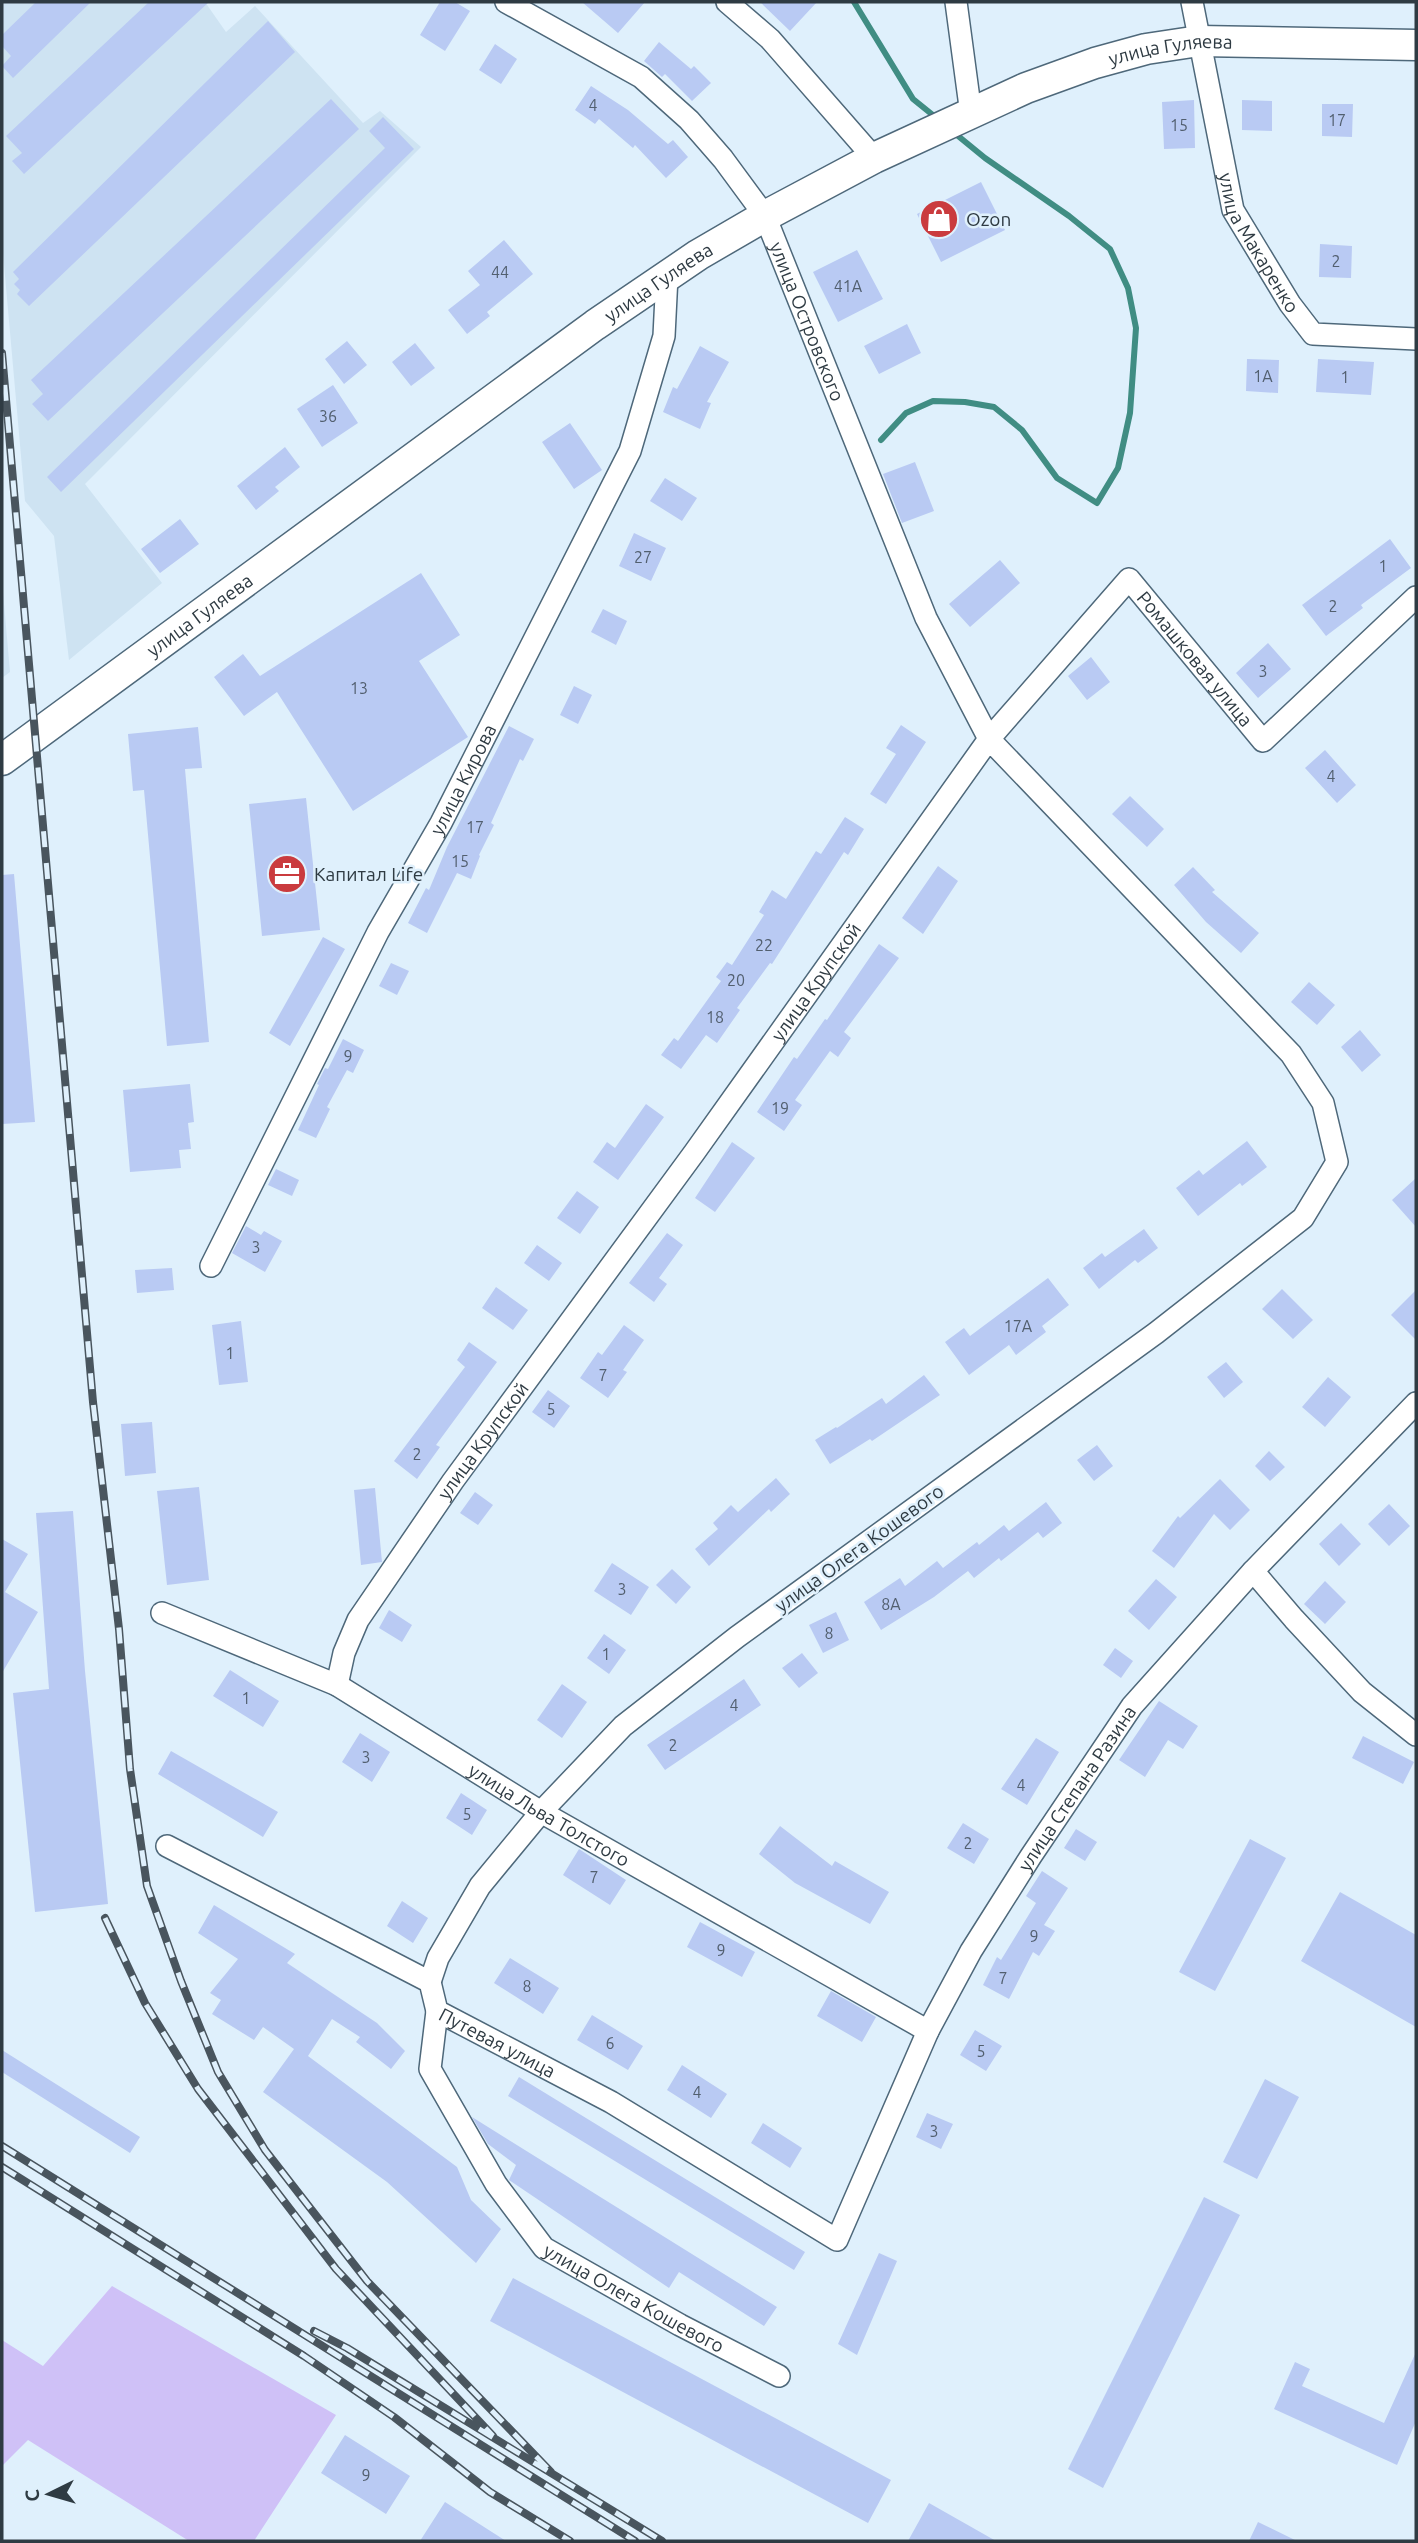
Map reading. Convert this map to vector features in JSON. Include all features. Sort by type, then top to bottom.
[{"type":"main road","name":"улица Гуляева","points":[[2,760],[498,394],[667,276],[765,216],[874,158],[1026,88],[1146,49],[1199,41],[1416,45]]},
{"type":"street","name":"улица Островского","points":[[506,2],[641,78],[689,120],[723,159],[765,216],[926,618],[989,739]]},
{"type":"street","points":[[727,2],[770,39],[874,158]]},
{"type":"street","points":[[956,2],[971,114]]},
{"type":"street","name":"улица Макаренко","points":[[1192,2],[1233,210],[1290,304],[1313,334],[1416,339]]},
{"type":"street","name":"улица Кирова","points":[[211,1266],[378,932],[441,823],[630,451],[664,336],[667,276]]},
{"type":"street","name":"Ромашковая улица","points":[[989,739],[1129,579],[1263,741],[1416,597]]},
{"type":"street","name":"улица Олега Кошевого","points":[[430,1982],[438,1958],[480,1886],[541,1812],[623,1726],[737,1637],[1156,1333],[1303,1218],[1337,1162],[1323,1104],[1291,1054],[989,739]]},
{"type":"street","name":"улица Крупской","points":[[337,1685],[344,1653],[358,1620],[453,1481],[694,1153],[989,739]]},
{"type":"street","name":"улица Степана Разина","points":[[837,2240],[928,2031],[971,1951],[1132,1706],[1254,1571],[1416,1403]]},
{"type":"street","points":[[1254,1571],[1294,1619],[1362,1692],[1416,1735]]},
{"type":"street","name":"улица Льва Толстого","points":[[162,1613],[337,1685],[541,1812],[928,2031]]},
{"type":"street","name":"Путевая улица","points":[[167,1846],[430,1982],[437,2011],[611,2102],[837,2240]]},
{"type":"street","name":"улица Олега Кошевого","points":[[437,2011],[430,2069],[496,2184],[544,2248],[680,2325],[779,2376]]},
{"type":"shaded area","points":[[2,2],[205,2],[226,32],[255,6],[363,123],[380,111],[421,147],[85,484],[162,583],[69,660],[54,536],[25,501],[2,242]]},
{"type":"shaded area","points":[[2,581],[10,672],[2,678]]},
{"type":"shaded area","points":[[112,2286],[336,2415],[254,2541],[189,2541],[28,2440],[2,2466],[2,2340],[43,2366]]},
{"type":"building","points":[[36,2],[91,2],[13,78],[2,66],[11,56],[2,46],[2,35]]},
{"type":"building","points":[[149,2],[209,2],[24,174],[12,161],[22,153],[6,136]]},
{"type":"building","points":[[440,2],[455,2],[470,11],[445,51],[420,35]]},
{"type":"building","points":[[582,2],[645,2],[618,33]]},
{"type":"building","points":[[760,2],[817,2],[790,31]]},
{"type":"building","points":[[268,21],[295,52],[29,306],[17,294],[20,290],[14,284],[19,279],[13,272]]},
{"type":"building","points":[[659,42],[691,69],[694,66],[711,83],[692,101],[665,74],[662,77],[644,61]]},
{"type":"building","points":[[495,44],[517,59],[501,84],[479,70]]},
{"type":"building","points":[[591,86],[628,110],[668,144],[673,140],[688,157],[666,178],[635,145],[633,148],[599,119],[595,124],[575,110]]},
{"type":"building","points":[[331,99],[359,129],[48,421],[32,404],[43,394],[31,380]]},
{"type":"building","points":[[1194,100],[1195,148],[1164,149],[1162,102]]},
{"type":"building","points":[[1242,100],[1272,101],[1272,131],[1242,130]]},
{"type":"building","points":[[1322,104],[1353,104],[1352,137],[1322,136]]},
{"type":"building","points":[[383,117],[414,149],[61,492],[47,477],[385,148],[369,131]]},
{"type":"building","points":[[981,182],[1005,230],[941,262],[917,214]]},
{"type":"building","points":[[504,240],[533,274],[487,312],[490,316],[467,334],[448,310],[480,285],[468,271]]},
{"type":"building","points":[[1320,244],[1352,246],[1351,278],[1319,277]]},
{"type":"building","points":[[857,250],[883,299],[838,322],[813,272]]},
{"type":"building","points":[[907,324],[921,353],[879,374],[864,346]]},
{"type":"building","points":[[347,341],[367,365],[344,384],[325,359]]},
{"type":"building","points":[[415,343],[435,368],[411,386],[392,362]]},
{"type":"building","points":[[700,346],[729,362],[707,402],[711,403],[700,429],[663,412],[673,387],[677,389]]},
{"type":"building","points":[[1247,359],[1279,360],[1278,393],[1246,391]]},
{"type":"building","points":[[1318,359],[1374,362],[1371,395],[1316,392]]},
{"type":"building","points":[[333,385],[358,423],[322,447],[297,409]]},
{"type":"building","points":[[570,423],[602,470],[574,489],[542,442]]},
{"type":"building","points":[[285,447],[300,467],[275,487],[279,491],[256,510],[237,486]]},
{"type":"building","points":[[915,462],[934,511],[902,523],[883,474]]},
{"type":"building","points":[[665,478],[697,498],[682,521],[650,501]]},
{"type":"building","points":[[180,519],[199,544],[160,573],[141,549]]},
{"type":"building","points":[[634,533],[666,548],[651,581],[619,566]]},
{"type":"building","points":[[1390,539],[1411,568],[1361,605],[1363,608],[1326,636],[1302,605]]},
{"type":"building","points":[[1000,560],[1020,583],[970,627],[949,604]]},
{"type":"building","points":[[421,573],[460,635],[419,661],[468,737],[353,811],[277,692],[244,716],[214,677],[243,654],[260,676]]},
{"type":"building","points":[[603,609],[627,621],[616,645],[591,632]]},
{"type":"building","points":[[1268,643],[1291,669],[1258,698],[1236,673]]},
{"type":"building","points":[[1091,657],[1110,682],[1087,700],[1068,676]]},
{"type":"building","points":[[574,686],[592,695],[578,724],[560,715]]},
{"type":"building","points":[[901,725],[926,742],[886,804],[870,794],[896,754],[886,748]]},
{"type":"building","points":[[509,726],[534,739],[523,761],[520,759],[491,823],[494,825],[471,879],[457,873],[427,933],[408,923],[426,888],[429,890],[447,847]]},
{"type":"building","points":[[198,727],[202,768],[185,769],[209,1042],[167,1046],[144,790],[133,791],[128,734]]},
{"type":"building","points":[[1325,750],[1356,785],[1337,803],[1305,768]]},
{"type":"building","points":[[1130,796],[1164,829],[1147,847],[1112,814]]},
{"type":"building","points":[[306,798],[320,930],[262,936],[249,804]]},
{"type":"building","points":[[845,817],[864,829],[848,855],[844,852],[772,964],[770,963],[737,1008],[740,1010],[717,1043],[706,1035],[681,1069],[661,1055],[674,1038],[678,1041],[721,981],[716,977],[727,962],[732,965],[764,915],[759,912],[772,890],[786,899],[816,851],[821,854]]},
{"type":"building","points":[[938,866],[958,881],[923,934],[902,918]]},
{"type":"building","points":[[1193,867],[1215,890],[1212,892],[1259,933],[1241,953],[1206,922],[1174,885]]},
{"type":"building","points":[[14,874],[35,1122],[2,1124],[2,875]]},
{"type":"building","points":[[323,937],[345,949],[290,1046],[269,1033]]},
{"type":"building","points":[[879,944],[899,958],[844,1032],[851,1038],[838,1057],[830,1051],[795,1100],[802,1105],[784,1131],[757,1112],[794,1057],[797,1059],[825,1019],[827,1020]]},
{"type":"building","points":[[391,963],[409,971],[397,995],[379,986]]},
{"type":"building","points":[[1309,982],[1335,1005],[1317,1025],[1291,1002]]},
{"type":"building","points":[[1360,1030],[1381,1055],[1362,1072],[1341,1047]]},
{"type":"building","points":[[343,1039],[364,1050],[353,1073],[347,1070],[327,1107],[330,1109],[316,1138],[298,1130],[319,1085],[317,1084]]},
{"type":"building","points":[[190,1084],[194,1122],[188,1123],[191,1149],[179,1150],[181,1168],[130,1172],[123,1090]]},
{"type":"building","points":[[646,1104],[664,1117],[618,1180],[593,1162],[607,1142],[615,1148]]},
{"type":"building","points":[[1247,1141],[1267,1167],[1242,1186],[1240,1183],[1198,1216],[1176,1188],[1199,1170],[1203,1175]]},
{"type":"building","points":[[732,1142],[755,1158],[715,1212],[695,1198]]},
{"type":"building","points":[[276,1169],[299,1180],[292,1196],[268,1185]]},
{"type":"building","points":[[1416,1178],[1416,1227],[1392,1200]]},
{"type":"building","points":[[577,1191],[599,1207],[580,1234],[557,1218]]},
{"type":"building","points":[[246,1226],[261,1235],[264,1231],[282,1241],[265,1272],[232,1253]]},
{"type":"building","points":[[1144,1229],[1158,1248],[1138,1263],[1135,1260],[1099,1289],[1083,1268],[1102,1253],[1105,1257]]},
{"type":"building","points":[[667,1233],[683,1245],[659,1278],[667,1284],[654,1302],[629,1283]]},
{"type":"building","points":[[537,1245],[562,1263],[549,1281],[524,1263]]},
{"type":"building","points":[[172,1268],[174,1290],[137,1293],[135,1270]]},
{"type":"building","points":[[1048,1278],[1069,1305],[1042,1326],[1046,1332],[1016,1355],[1009,1345],[969,1375],[945,1342],[964,1328],[970,1336]]},
{"type":"building","points":[[496,1287],[528,1310],[513,1330],[482,1308]]},
{"type":"building","points":[[1282,1289],[1313,1320],[1293,1339],[1262,1309]]},
{"type":"building","points":[[1416,1290],[1416,1340],[1391,1315]]},
{"type":"building","points":[[241,1321],[248,1382],[219,1385],[212,1325]]},
{"type":"building","points":[[624,1325],[644,1340],[623,1370],[627,1372],[608,1398],[580,1378],[598,1352],[602,1355]]},
{"type":"building","points":[[469,1342],[497,1362],[436,1445],[440,1447],[417,1479],[394,1461],[465,1367],[457,1360]]},
{"type":"building","points":[[1226,1362],[1243,1382],[1224,1398],[1207,1377]]},
{"type":"building","points":[[924,1375],[940,1395],[872,1441],[870,1439],[830,1464],[815,1440],[882,1398],[886,1404]]},
{"type":"building","points":[[1328,1377],[1351,1397],[1325,1427],[1302,1407]]},
{"type":"building","points":[[548,1390],[570,1406],[554,1428],[532,1412]]},
{"type":"building","points":[[152,1422],[156,1473],[125,1476],[121,1424]]},
{"type":"building","points":[[1097,1445],[1113,1466],[1094,1481],[1077,1460]]},
{"type":"building","points":[[1269,1451],[1285,1467],[1270,1481],[1255,1466]]},
{"type":"building","points":[[776,1478],[790,1494],[771,1512],[769,1509],[709,1566],[695,1549],[718,1529],[713,1523],[731,1505],[738,1512]]},
{"type":"building","points":[[1220,1479],[1250,1510],[1230,1530],[1214,1514],[1174,1568],[1152,1551],[1178,1516],[1180,1518]]},
{"type":"building","points":[[199,1487],[209,1580],[167,1585],[157,1491]]},
{"type":"building","points":[[375,1488],[382,1562],[361,1565],[354,1490]]},
{"type":"building","points":[[475,1492],[493,1505],[478,1525],[460,1513]]},
{"type":"building","points":[[1046,1502],[1062,1523],[1043,1538],[1038,1532],[974,1578],[968,1571],[934,1597],[881,1630],[864,1602],[900,1578],[905,1586],[937,1561],[943,1568],[1004,1525],[1009,1531]]},
{"type":"building","points":[[1389,1504],[1410,1526],[1389,1546],[1368,1524]]},
{"type":"building","points":[[73,1511],[85,1671],[108,1904],[35,1912],[13,1693],[49,1689],[36,1513]]},
{"type":"building","points":[[1341,1523],[1361,1544],[1339,1566],[1319,1544]]},
{"type":"building","points":[[2,1539],[28,1554],[5,1592],[38,1612],[2,1673]]},
{"type":"building","points":[[612,1563],[649,1587],[631,1615],[594,1591]]},
{"type":"building","points":[[672,1569],[691,1587],[676,1604],[656,1585]]},
{"type":"building","points":[[1156,1579],[1177,1597],[1149,1630],[1128,1611]]},
{"type":"building","points":[[1325,1581],[1346,1602],[1325,1624],[1304,1604]]},
{"type":"building","points":[[389,1610],[412,1625],[402,1642],[379,1628]]},
{"type":"building","points":[[836,1612],[849,1640],[823,1653],[809,1625]]},
{"type":"building","points":[[604,1634],[626,1650],[609,1674],[587,1658]]},
{"type":"building","points":[[1115,1648],[1133,1661],[1121,1678],[1103,1665]]},
{"type":"building","points":[[802,1653],[818,1673],[799,1688],[782,1668]]},
{"type":"building","points":[[230,1670],[279,1701],[263,1727],[213,1696]]},
{"type":"building","points":[[744,1679],[761,1705],[665,1770],[647,1745]]},
{"type":"building","points":[[562,1684],[587,1702],[562,1738],[537,1720]]},
{"type":"building","points":[[1159,1701],[1198,1726],[1183,1749],[1168,1740],[1145,1777],[1119,1760]]},
{"type":"building","points":[[360,1733],[390,1752],[372,1782],[342,1762]]},
{"type":"building","points":[[1363,1736],[1414,1762],[1403,1784],[1352,1758]]},
{"type":"building","points":[[1036,1738],[1059,1752],[1027,1805],[1001,1789]]},
{"type":"building","points":[[171,1751],[278,1812],[263,1837],[158,1774]]},
{"type":"building","points":[[461,1793],[487,1810],[472,1835],[446,1818]]},
{"type":"building","points":[[963,1823],[989,1839],[974,1864],[947,1848]]},
{"type":"building","points":[[780,1826],[832,1866],[835,1861],[889,1892],[870,1924],[795,1883],[759,1854]]},
{"type":"building","points":[[1076,1829],[1097,1842],[1085,1861],[1064,1848]]},
{"type":"building","points":[[1250,1839],[1286,1858],[1215,1991],[1179,1972]]},
{"type":"building","points":[[579,1849],[626,1880],[610,1905],[563,1875]]},
{"type":"building","points":[[1042,1871],[1068,1888],[1044,1925],[1055,1931],[1039,1956],[1033,1952],[1009,1999],[983,1985],[997,1957],[1001,1960],[1036,1903],[1026,1896]]},
{"type":"building","points":[[1340,1892],[1416,1935],[1416,2027],[1301,1961]]},
{"type":"building","points":[[402,1901],[428,1918],[413,1943],[387,1926]]},
{"type":"building","points":[[214,1905],[295,1954],[287,1963],[377,2023],[405,2051],[391,2069],[356,2042],[360,2037],[332,2019],[308,2056],[457,2167],[471,2200],[501,2229],[476,2263],[387,2182],[263,2092],[294,2049],[263,2027],[254,2040],[212,2014],[221,2000],[210,1993],[238,1959],[198,1933]]},
{"type":"building","points":[[700,1922],[755,1952],[742,1977],[687,1947]]},
{"type":"building","points":[[510,1958],[559,1988],[543,2014],[494,1983]]},
{"type":"building","points":[[831,1991],[876,2017],[862,2042],[817,2016]]},
{"type":"building","points":[[592,2015],[643,2046],[628,2070],[577,2040]]},
{"type":"building","points":[[975,2030],[1002,2046],[986,2071],[960,2055]]},
{"type":"building","points":[[2,2050],[140,2137],[130,2153],[2,2072]]},
{"type":"building","points":[[682,2065],[727,2094],[711,2118],[667,2090]]},
{"type":"building","points":[[519,2077],[805,2252],[794,2270],[508,2096]]},
{"type":"building","points":[[1265,2079],[1299,2097],[1257,2179],[1223,2162]]},
{"type":"building","points":[[927,2113],[953,2124],[941,2149],[916,2137]]},
{"type":"building","points":[[472,2117],[777,2307],[764,2326],[679,2272],[669,2288],[509,2180],[516,2165],[488,2144]]},
{"type":"building","points":[[763,2123],[802,2148],[790,2168],[751,2143]]},
{"type":"building","points":[[1204,2197],[1240,2215],[1103,2488],[1068,2469]]},
{"type":"building","points":[[879,2253],[897,2261],[857,2355],[838,2344]]},
{"type":"building","points":[[513,2278],[891,2480],[868,2523],[490,2321]]},
{"type":"building","points":[[1416,2352],[1416,2421],[1397,2465],[1274,2409],[1295,2362],[1310,2369],[1302,2386],[1384,2423]]},
{"type":"building","points":[[345,2435],[410,2476],[386,2514],[321,2473]]},
{"type":"building","points":[[445,2502],[506,2541],[420,2541]]},
{"type":"building","points":[[929,2503],[996,2541],[908,2541]]},
{"type":"building","points":[[1258,2522],[1297,2541],[1249,2541]]},
{"type":"waterway","points":[[854,2],[913,99],[939,120]]},
{"type":"waterway","points":[[881,440],[906,413],[933,401],[965,402],[994,407],[1022,430],[1057,478],[1097,503],[1118,468],[1130,413],[1136,328],[1128,288],[1110,249],[952,131]]},
{"type":"railway","points":[[2,353],[93,1402],[119,1629],[130,1769],[147,1886],[181,1981],[218,2072],[265,2150],[367,2281],[551,2472]]},
{"type":"railway","points":[[105,1918],[145,2003],[198,2089],[336,2269],[493,2436]]},
{"type":"railway","points":[[2,2146],[635,2541]]},
{"type":"railway","points":[[2,2167],[304,2356],[394,2417],[490,2492],[570,2541]]},
{"type":"railway","points":[[314,2331],[347,2348],[662,2541]]},
{"type":"place","name":"Ozon","points":[[939,219]]},
{"type":"place","name":"Капитал Life","points":[[287,874]]}]
